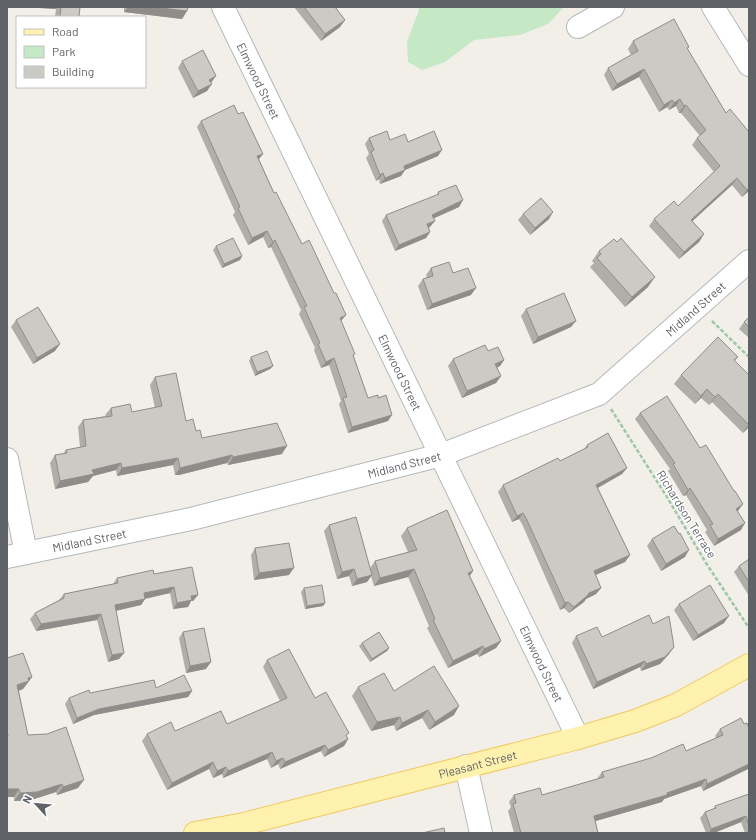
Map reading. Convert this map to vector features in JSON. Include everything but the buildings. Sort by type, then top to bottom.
[{"type":"main road","name":"Pleasant Street","points":[[195,833],[244,824],[578,738],[656,714],[749,665]]},
{"type":"street","name":"Elmwood Street","points":[[223,7],[578,738]]},
{"type":"street","points":[[578,27],[613,7]]},
{"type":"street","points":[[714,7],[749,65]]},
{"type":"street","name":"Midland Street","points":[[16,555],[191,519],[441,455],[599,394],[749,260]]},
{"type":"street","points":[[7,459],[16,555]]},
{"type":"street","points":[[466,766],[481,833]]},
{"type":"path","points":[[711,321],[749,357]]},
{"type":"path","name":"Richardson Terrace","points":[[610,409],[667,498],[706,563],[749,628]]},
{"type":"green space","points":[[418,7],[564,7],[548,24],[520,35],[474,40],[445,62],[422,70],[408,62],[407,42],[419,10]]}]
